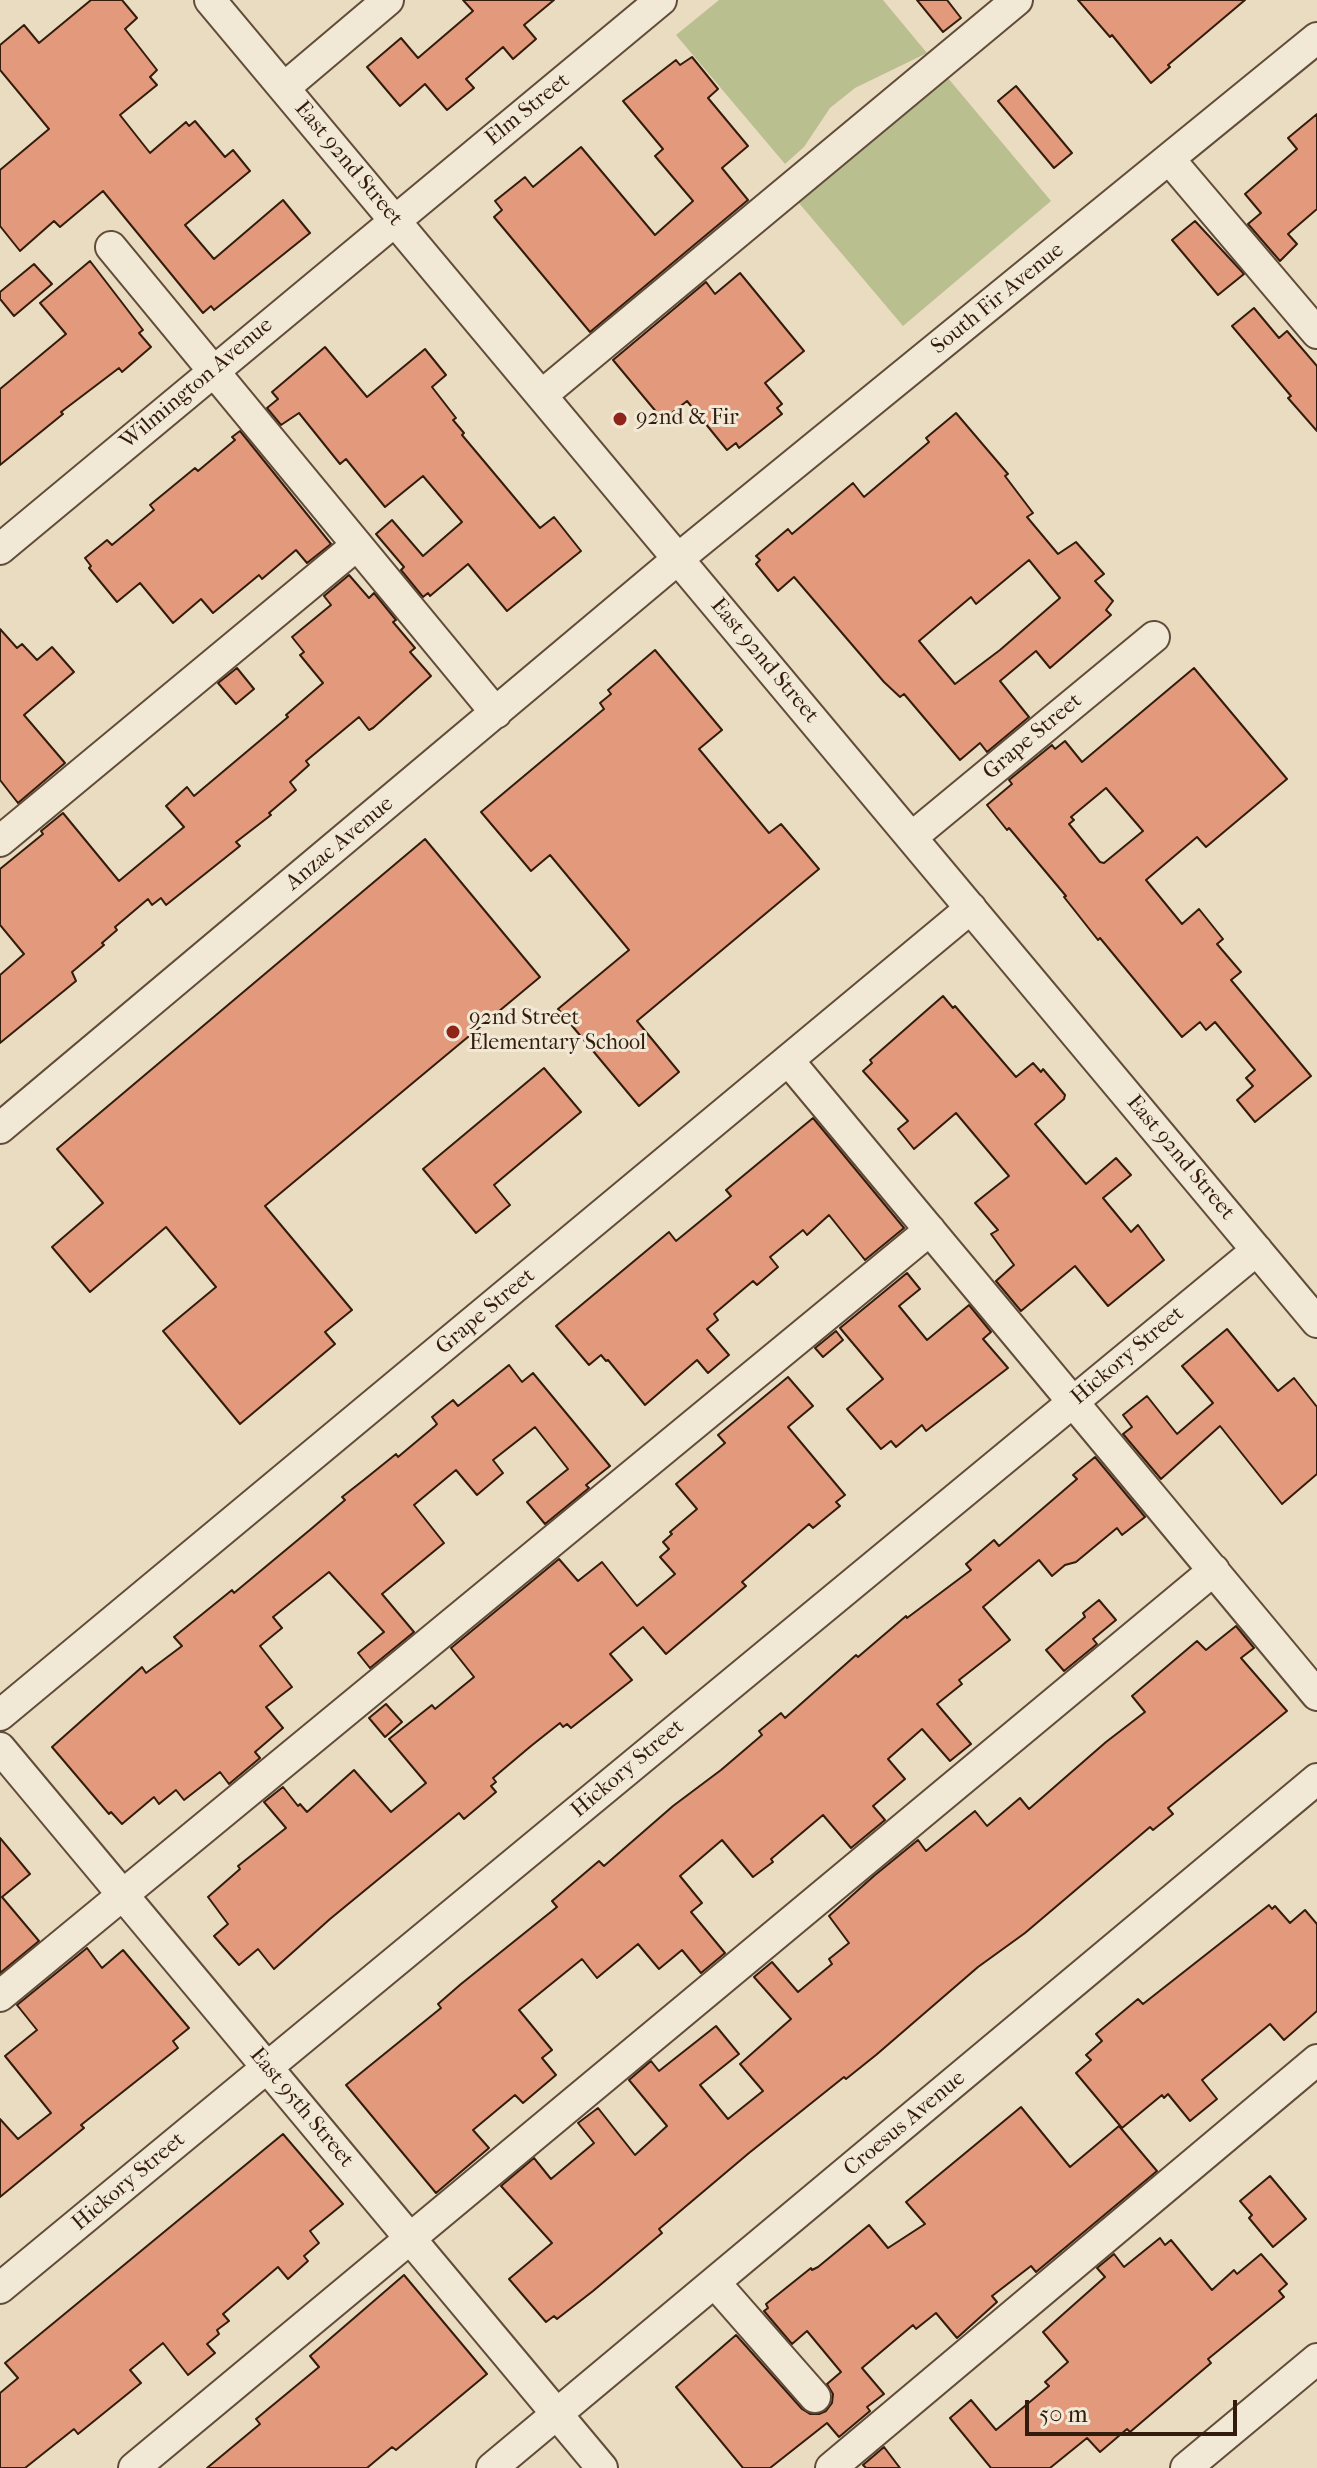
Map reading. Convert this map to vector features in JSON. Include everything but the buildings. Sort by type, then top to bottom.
[{"type":"street","name":"East 92nd Street","points":[[210,0],[1317,1322]]},
{"type":"street","points":[[284,88],[388,0]]},
{"type":"street","name":"Elm Street","points":[[394,220],[661,0]]},
{"type":"street","points":[[542,395],[1017,0]]},
{"type":"street","name":"South Fir Avenue","points":[[679,558],[1317,38]]},
{"type":"street","points":[[1170,160],[1317,333]]},
{"type":"street","name":"Wilmington Avenue","points":[[0,549],[394,220]]},
{"type":"street","points":[[111,247],[496,713]]},
{"type":"street","points":[[0,841],[357,545]]},
{"type":"street","name":"Anzac Avenue","points":[[0,1128],[679,558]]},
{"type":"street","name":"Grape Street","points":[[912,837],[1154,637]]},
{"type":"street","name":"Grape Street","points":[[0,1715],[971,908]]},
{"type":"street","points":[[788,1060],[1317,1695]]},
{"type":"street","points":[[0,1996],[930,1230]]},
{"type":"street","name":"Hickory Street","points":[[0,2288],[1257,1250]]},
{"type":"street","points":[[134,2468],[1214,1570]]},
{"type":"street","name":"East 95th Street","points":[[0,1748],[602,2468]]},
{"type":"street","name":"Croesus Avenue","points":[[492,2468],[1317,1779]]},
{"type":"street","points":[[831,2468],[1317,2060]]},
{"type":"street","points":[[715,2283],[815,2397]]},
{"type":"street","points":[[1186,2468],[1317,2359]]},
{"type":"green space","points":[[719,0],[883,0],[927,53],[855,88],[830,108],[804,147],[785,164],[676,35]]},
{"type":"green space","points":[[942,71],[1051,201],[903,326],[793,196]]},
{"type":"place","name":"92nd & Fir","points":[[620,419]]},
{"type":"place","name":"92nd Street Elementary School","points":[[453,1032]]}]
